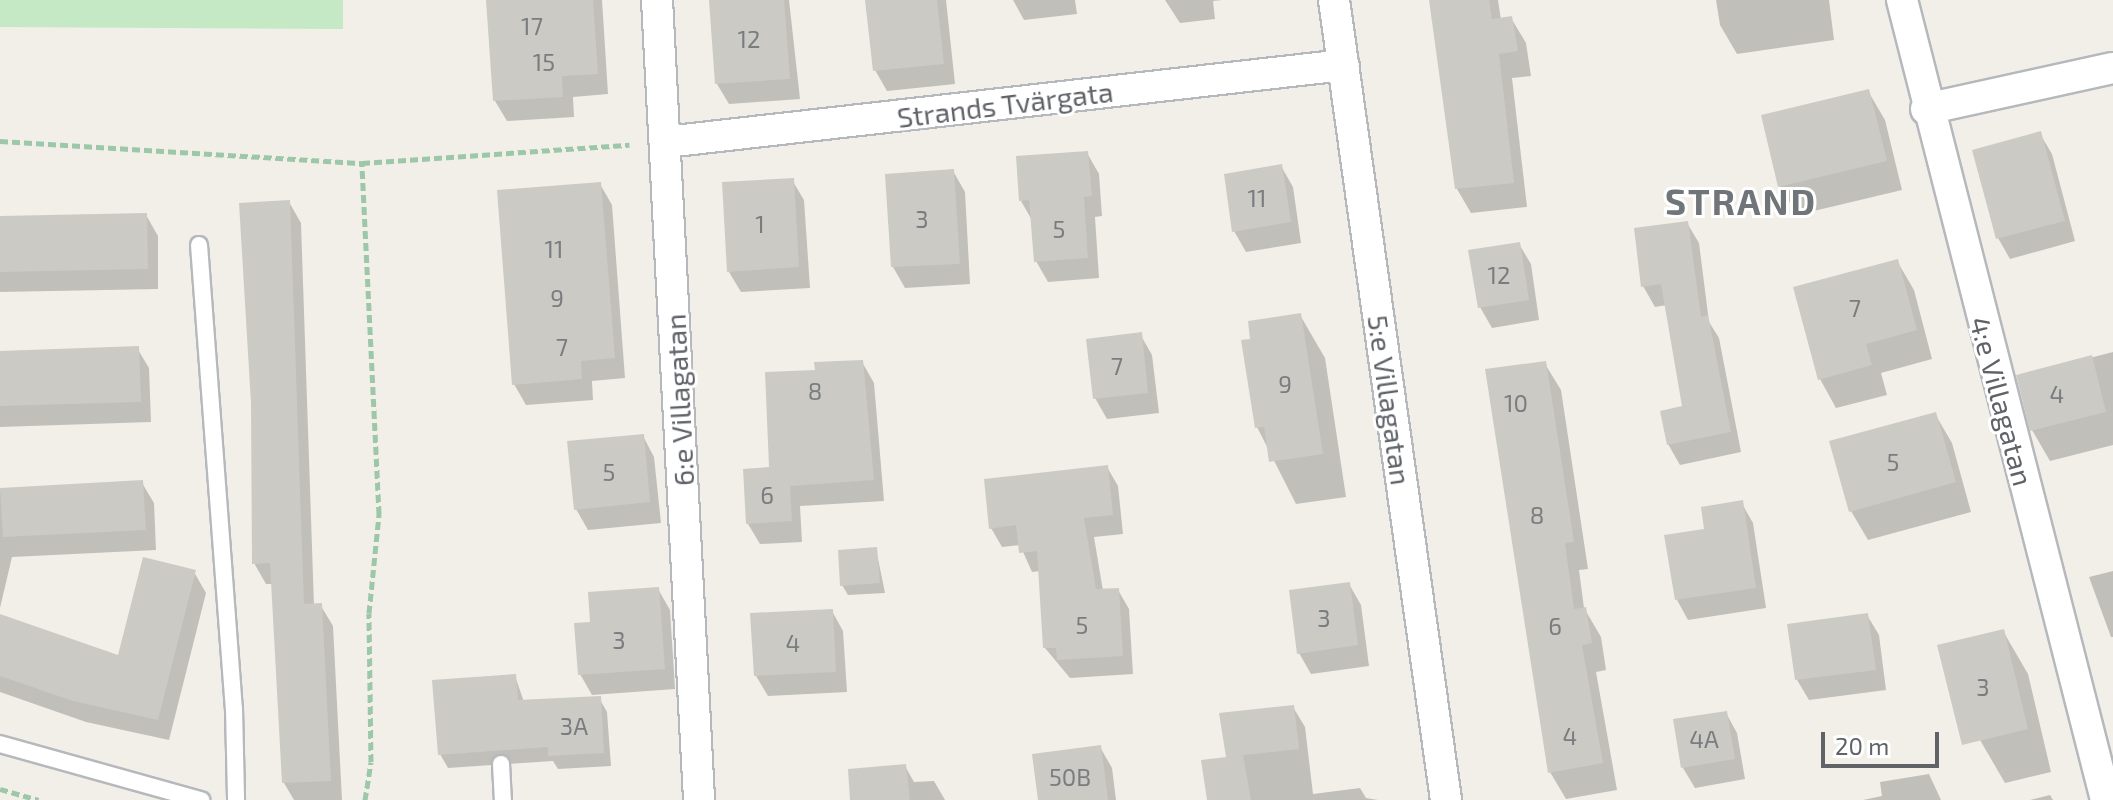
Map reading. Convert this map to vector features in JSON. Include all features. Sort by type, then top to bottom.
[{"type":"street","name":"6:e Villagatan","points":[[657,0],[699,800]]},
{"type":"street","name":"5:e Villagatan","points":[[1334,0],[1446,800]]},
{"type":"street","name":"4:e Villagatan","points":[[1902,0],[1926,109],[2106,800]]},
{"type":"street","name":"Strands Tvärgata","points":[[666,142],[1344,65]]},
{"type":"street","points":[[1926,109],[2113,68]]},
{"type":"lane","points":[[199,245],[233,694],[236,800]]},
{"type":"lane","points":[[0,744],[201,800]]},
{"type":"lane","points":[[501,764],[503,800]]},
{"type":"path","points":[[0,141],[362,163],[666,142]]},
{"type":"path","points":[[362,163],[379,514],[369,613],[371,762],[365,800]]},
{"type":"path","points":[[0,789],[38,800]]},
{"type":"green space","points":[[0,0],[343,0],[343,29],[0,27]]},
{"type":"building","points":[[486,0],[593,0],[598,74],[562,76],[563,97],[493,101]]},
{"type":"building","points":[[709,0],[784,0],[790,79],[715,84]]},
{"type":"building","points":[[865,0],[937,0],[944,64],[873,71]]},
{"type":"building","points":[[1429,0],[1489,0],[1492,19],[1512,16],[1518,51],[1499,54],[1514,183],[1455,189]]},
{"type":"building","points":[[1869,89],[1887,161],[1778,187],[1761,115]]},
{"type":"building","points":[[2041,131],[2065,221],[1996,239],[1972,150]]},
{"type":"building","points":[[1088,151],[1092,196],[1084,197],[1088,258],[1034,262],[1029,200],[1019,201],[1016,156]]},
{"type":"building","points":[[1282,164],[1291,222],[1232,232],[1224,174]]},
{"type":"building","points":[[954,169],[960,264],[891,267],[885,174]]},
{"type":"building","points":[[794,178],[799,267],[727,272],[722,182]]},
{"type":"building","points":[[601,182],[615,358],[581,361],[582,379],[512,385],[497,190]]},
{"type":"building","points":[[290,200],[304,604],[322,603],[331,781],[282,783],[270,563],[252,564],[251,403],[239,203]]},
{"type":"building","points":[[147,213],[148,269],[0,272],[0,216]]},
{"type":"building","points":[[1688,221],[1701,317],[1708,315],[1731,432],[1667,445],[1660,411],[1682,406],[1661,284],[1641,287],[1634,228]]},
{"type":"building","points":[[1520,242],[1529,300],[1478,308],[1468,250]]},
{"type":"building","points":[[1898,259],[1917,330],[1866,344],[1872,365],[1818,380],[1793,287]]},
{"type":"building","points":[[1301,313],[1323,454],[1269,462],[1264,427],[1255,428],[1241,340],[1250,339],[1248,321]]},
{"type":"building","points":[[1142,332],[1148,393],[1093,399],[1086,339]]},
{"type":"building","points":[[139,346],[141,402],[0,406],[0,351]]},
{"type":"building","points":[[2092,355],[2106,412],[2030,431],[2016,375]]},
{"type":"building","points":[[863,360],[874,480],[790,486],[792,521],[746,524],[743,469],[769,467],[765,372],[815,370],[814,362]]},
{"type":"building","points":[[1546,361],[1574,542],[1565,543],[1574,609],[1586,607],[1592,643],[1582,645],[1603,763],[1548,773],[1485,369]]},
{"type":"building","points":[[1936,412],[1956,482],[1849,512],[1829,441]]},
{"type":"building","points":[[644,434],[650,502],[574,510],[567,441]]},
{"type":"building","points":[[1108,465],[1113,515],[1084,518],[1096,589],[1119,588],[1123,656],[1057,660],[1056,648],[1043,648],[1037,551],[1019,553],[1016,525],[989,529],[984,479]]},
{"type":"building","points":[[143,480],[146,530],[3,537],[0,488]]},
{"type":"building","points":[[1743,500],[1756,588],[1675,600],[1664,535],[1704,529],[1701,507]]},
{"type":"building","points":[[877,547],[880,583],[840,586],[838,550]]},
{"type":"building","points":[[143,557],[196,570],[158,720],[73,701],[0,676],[0,614],[118,655]]},
{"type":"building","points":[[1350,582],[1358,645],[1297,654],[1289,590]]},
{"type":"building","points":[[659,587],[665,669],[578,675],[574,623],[590,622],[588,592]]},
{"type":"building","points":[[833,609],[836,672],[754,676],[750,613]]},
{"type":"building","points":[[1868,613],[1876,670],[1795,680],[1787,624]]},
{"type":"building","points":[[2004,629],[2028,729],[1962,745],[1937,645]]},
{"type":"building","points":[[516,674],[518,700],[601,696],[604,753],[548,756],[548,747],[438,755],[432,680]]},
{"type":"building","points":[[1294,705],[1299,749],[1226,757],[1219,713]]},
{"type":"building","points":[[1727,711],[1735,759],[1681,768],[1673,719]]},
{"type":"building","points":[[1101,745],[1108,800],[1038,800],[1032,754]]},
{"type":"building","points":[[1243,755],[1251,800],[1207,800],[1201,760]]},
{"type":"building","points":[[906,764],[910,800],[850,800],[848,769]]},
{"type":"district","name":"STRAND","points":[[1741,201]]}]
